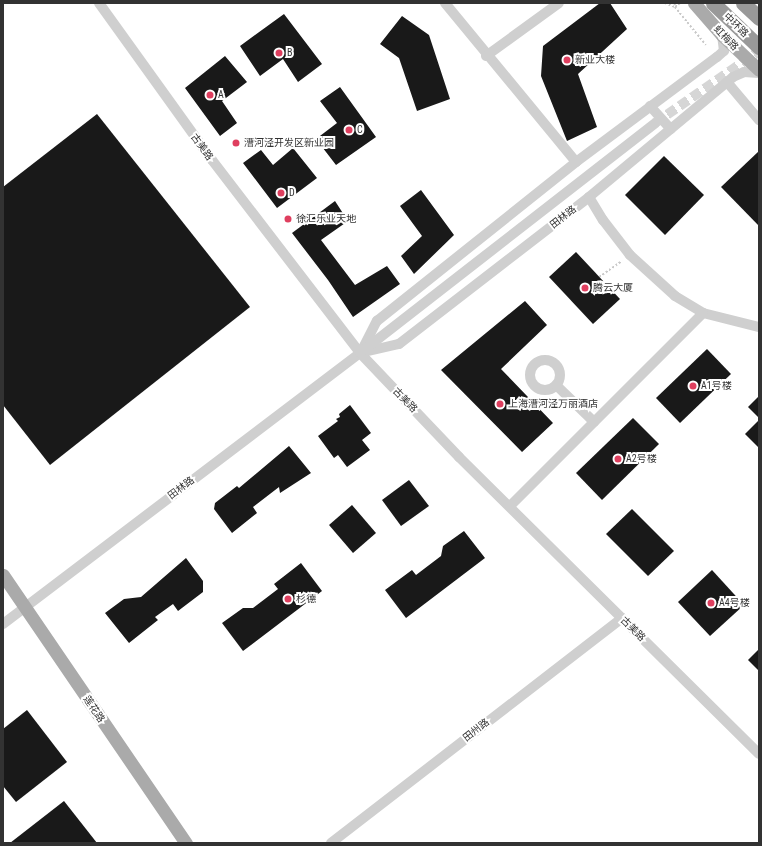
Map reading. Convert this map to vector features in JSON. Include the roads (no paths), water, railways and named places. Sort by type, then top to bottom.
[{"type":"highway","name":"中环路","points":[[713,3],[759,47]]},
{"type":"highway","name":"中环路","points":[[743,3],[759,18]]},
{"type":"main road","name":"虹梅路","points":[[694,3],[722,35],[759,71]]},
{"type":"main road","name":"莲花路","points":[[3,574],[186,843]]},
{"type":"street","name":"古美路","points":[[99,3],[212,160],[360,353],[510,506],[759,754]]},
{"type":"street","points":[[445,3],[486,56],[576,162]]},
{"type":"street","points":[[486,56],[559,3]]},
{"type":"street","name":"田林路","points":[[360,353],[377,321],[576,162],[724,51],[722,35]]},
{"type":"street","name":"田林路","points":[[360,353],[399,344],[589,197],[727,82],[744,72],[759,71]]},
{"type":"street","points":[[727,82],[759,120]]},
{"type":"street","points":[[650,106],[671,129]]},
{"type":"street","name":"田林路","points":[[3,624],[360,353],[655,123]]},
{"type":"street","points":[[589,197],[603,220],[630,255],[674,296],[704,313],[759,327]]},
{"type":"street","points":[[510,506],[704,313]]},
{"type":"street","points":[[556,385],[594,422]]},
{"type":"street","name":"田州路","points":[[331,843],[622,618]]},
{"type":"tunnel","points":[[655,123],[759,51]]},
{"type":"place","name":"B","points":[[279,53]]},
{"type":"place","name":"新业大楼","points":[[567,60]]},
{"type":"place","name":"A","points":[[210,95]]},
{"type":"place","name":"C","points":[[349,130]]},
{"type":"place","name":"漕河泾开发区新业园","points":[[236,143]]},
{"type":"place","name":"D","points":[[281,193]]},
{"type":"place","name":"徐汇乐业天地","points":[[288,219]]},
{"type":"place","name":"腾云大厦","points":[[585,288]]},
{"type":"place","name":"A1号楼","points":[[693,386]]},
{"type":"place","name":"上海漕河泾万丽酒店","points":[[500,404]]},
{"type":"place","name":"A2号楼","points":[[618,459]]},
{"type":"place","name":"杉德","points":[[288,599]]},
{"type":"place","name":"A4号楼","points":[[711,603]]}]
